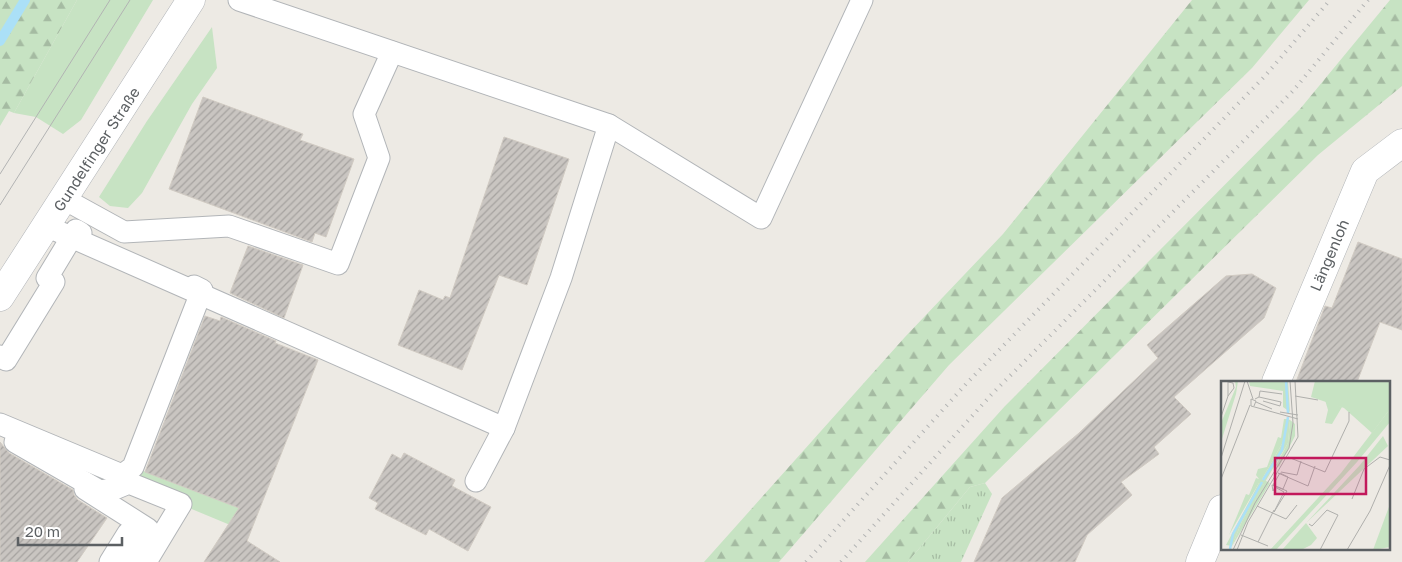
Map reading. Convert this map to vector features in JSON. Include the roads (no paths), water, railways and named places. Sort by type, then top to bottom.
[{"type":"street","name":"Gundelfinger Straße","points":[[0,297],[191,0]]},
{"type":"street","name":"Längenloh","points":[[1276,381],[1365,171],[1402,143]]},
{"type":"street","points":[[1200,562],[1221,511]]},
{"type":"lane","points":[[239,0],[609,126],[761,218],[862,0]]},
{"type":"lane","points":[[64,199],[124,232],[229,226],[338,264],[379,158],[364,114],[392,52]]},
{"type":"lane","points":[[476,481],[504,428],[561,278],[609,126]]},
{"type":"lane","points":[[46,226],[504,428]]},
{"type":"lane","points":[[0,356],[6,360],[54,282],[47,278],[72,237]]},
{"type":"lane","points":[[0,424],[122,475],[133,467],[201,294]]},
{"type":"lane","points":[[0,432],[100,491],[117,488],[129,483],[181,504],[146,562]]},
{"type":"lane","points":[[0,437],[148,529],[127,562]]},
{"type":"lane","points":[[0,444],[1,442],[131,528],[110,562]]},
{"type":"waterway","points":[[0,41],[25,0]]},
{"type":"tram line","points":[[0,174],[110,0]]},
{"type":"tram line","points":[[0,205],[130,0]]},
{"type":"railway","points":[[806,562],[966,384],[1265,76],[1330,0]]},
{"type":"railway","points":[[841,562],[991,395],[1293,91],[1368,0]]}]
